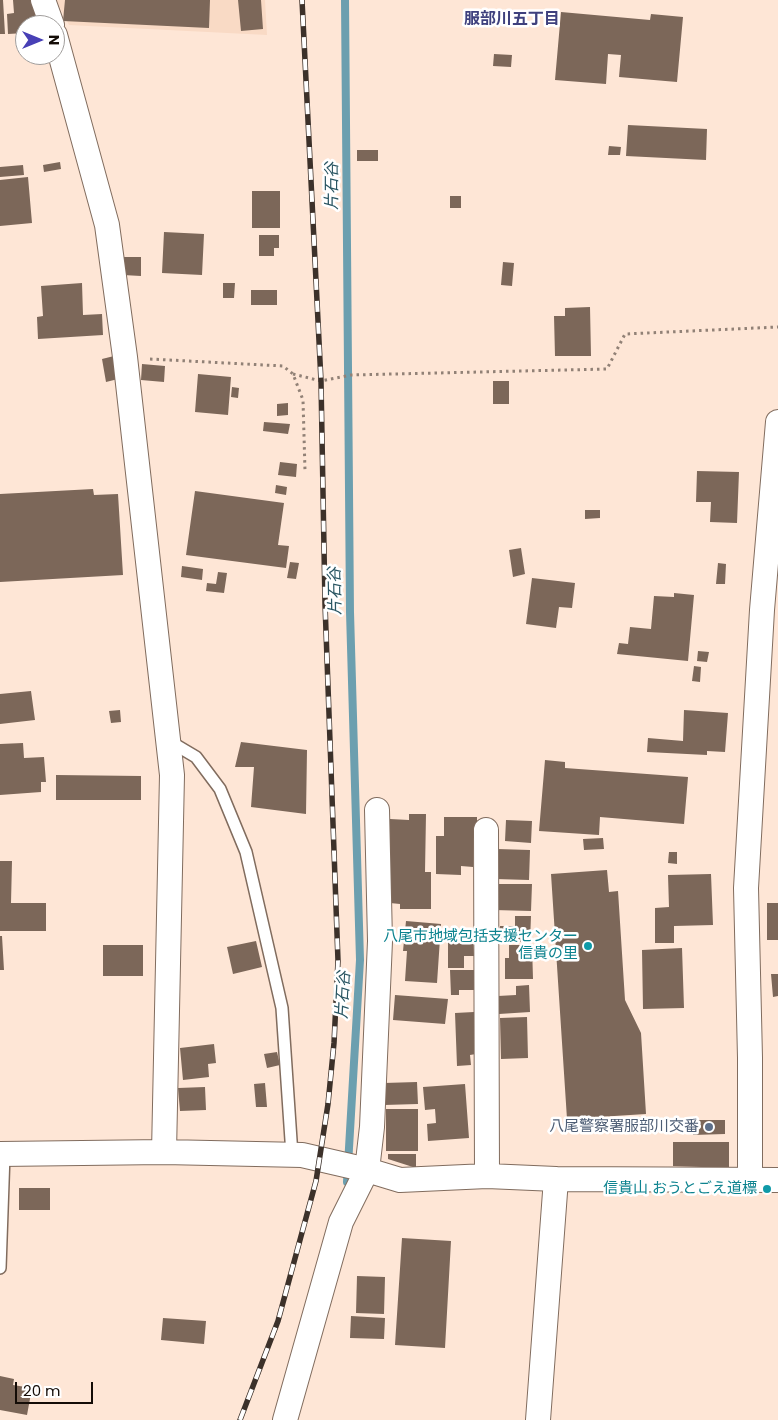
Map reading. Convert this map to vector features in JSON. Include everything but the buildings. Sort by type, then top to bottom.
[{"type":"street","points":[[43,0],[48,15]]},
{"type":"street","points":[[63,65],[107,225],[172,775],[164,1152]]},
{"type":"street","points":[[750,1180],[750,1048],[746,888],[762,610],[778,422]]},
{"type":"street","points":[[286,1420],[342,1222],[367,1170],[372,1127],[380,941],[377,810]]},
{"type":"street","points":[[486,830],[486,1176]]},
{"type":"street","points":[[2,1154],[164,1152],[302,1155],[367,1170],[400,1180],[486,1176],[556,1179],[778,1180]]},
{"type":"street","points":[[538,1420],[556,1179]]},
{"type":"lane","points":[[168,740],[196,757],[220,789],[246,852],[282,1008],[292,1155]]},
{"type":"lane","points":[[0,1268],[2,1154]]},
{"type":"path","points":[[293,374],[321,381],[351,375],[607,369],[625,334],[778,327]]},
{"type":"path","points":[[124,357],[283,366],[293,374],[300,387],[303,400],[305,471]]},
{"type":"shaded area","points":[[56,0],[265,0],[267,35],[69,25]]},
{"type":"waterway","name":"片石谷","points":[[345,0],[350,612],[360,960],[347,1182]]},
{"type":"railway","points":[[240,1420],[278,1321],[316,1181],[328,1104],[334,1043],[338,961],[325,604],[321,381],[302,0]]},
{"type":"place","name":"八尾市地域包括支援センター 信貴の里","points":[[588,946]]},
{"type":"place","name":"八尾警察署服部川交番","points":[[709,1127]]},
{"type":"place","name":"信貴山 おうとごえ道標","points":[[767,1189]]},
{"type":"district","name":"服部川五丁目","points":[[512,20]]}]
